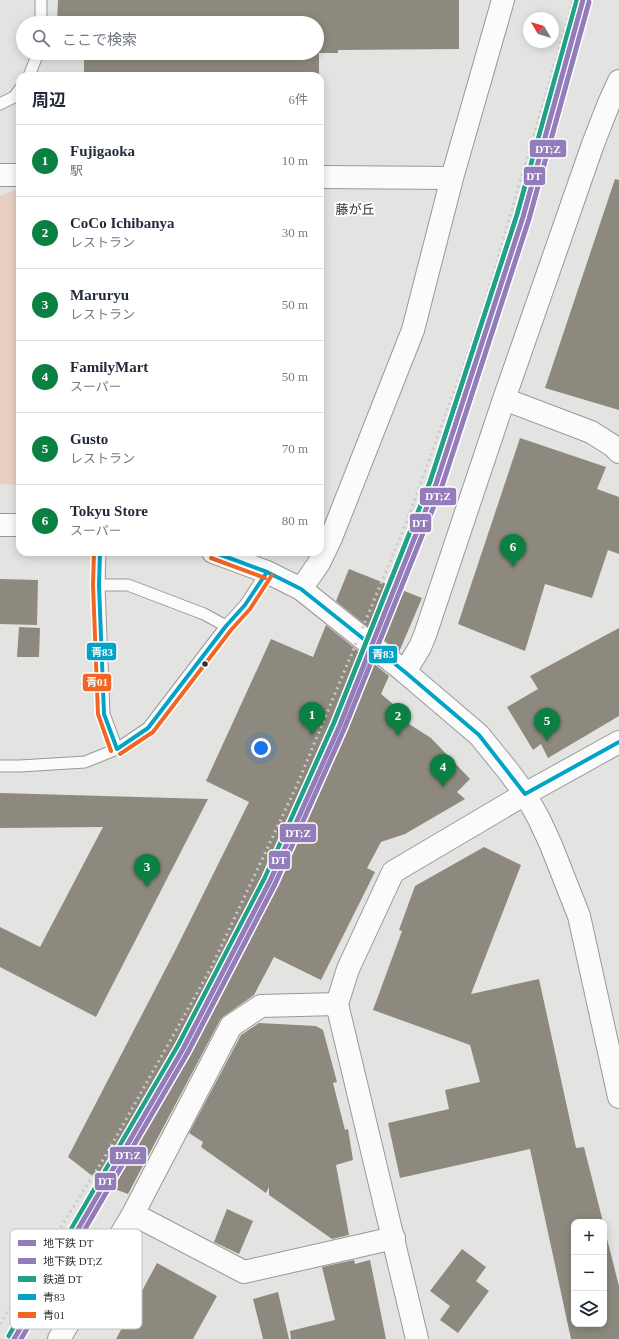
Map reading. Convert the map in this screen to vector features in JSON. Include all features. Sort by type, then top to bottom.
[{"type":"street","points":[[324,553],[413,330],[452,178],[503,0]]},
{"type":"street","points":[[406,672],[425,635],[504,399],[590,152],[614,106],[619,81]]},
{"type":"street","points":[[0,175],[16,175]]},
{"type":"street","points":[[324,177],[452,178]]},
{"type":"street","points":[[504,399],[591,432],[613,446],[619,452]]},
{"type":"street","points":[[0,525],[16,525]]},
{"type":"street","points":[[224,556],[267,572],[301,589],[406,672],[479,735],[525,794],[551,845],[579,916],[619,1097]]},
{"type":"street","points":[[301,589],[322,556]]},
{"type":"street","points":[[417,1339],[337,1004],[348,969],[393,872],[525,794],[619,742]]},
{"type":"street","points":[[124,1229],[231,1026],[261,1006],[337,1004]]},
{"type":"street","points":[[133,1214],[244,1272],[394,1238]]},
{"type":"street","points":[[59,1339],[65,1329]]},
{"type":"lane","points":[[41,0],[41,16]]},
{"type":"lane","points":[[31,72],[36,60]]},
{"type":"lane","points":[[0,104],[14,97],[16,94]]},
{"type":"lane","points":[[100,556],[99,586],[104,714],[118,749]]},
{"type":"lane","points":[[0,766],[85,762],[118,749],[148,728],[226,626],[245,605],[267,572]]},
{"type":"lane","points":[[99,586],[128,585],[204,614],[226,626]]},
{"type":"shaded area","points":[[16,190],[16,485],[0,484],[0,196]]},
{"type":"building","points":[[58,0],[459,0],[459,49],[338,50],[338,53],[324,53],[324,16],[57,16]]},
{"type":"building","points":[[84,60],[319,60],[319,72],[84,72]]},
{"type":"building","points":[[615,179],[619,180],[619,410],[545,388]]},
{"type":"building","points":[[520,438],[606,467],[597,489],[619,497],[619,554],[608,550],[592,598],[545,584],[525,651],[458,624]]},
{"type":"building","points":[[349,569],[422,598],[399,652],[336,601]]},
{"type":"building","points":[[0,579],[38,580],[37,625],[0,624]]},
{"type":"building","points":[[326,625],[389,676],[381,694],[411,719],[409,724],[431,738],[470,779],[457,792],[465,799],[405,834],[381,842],[367,868],[375,872],[321,980],[274,957],[254,995],[220,1020],[128,1194],[104,1185],[68,1157],[176,949],[249,802],[206,781],[271,639],[313,657]]},
{"type":"building","points":[[19,627],[40,628],[39,657],[17,657]]},
{"type":"building","points":[[619,628],[619,716],[548,758],[541,744],[533,750],[507,707],[538,689],[530,676]]},
{"type":"building","points":[[0,793],[208,799],[96,1017],[0,967],[0,927],[40,947],[103,827],[0,828]]},
{"type":"building","points":[[484,847],[521,865],[471,994],[539,979],[576,1148],[584,1147],[602,1219],[571,1219],[571,1327],[607,1327],[607,1239],[619,1286],[619,1339],[571,1339],[530,1149],[400,1178],[388,1123],[449,1109],[445,1090],[480,1082],[470,1045],[373,1010],[402,931],[399,930],[415,886]]},
{"type":"building","points":[[259,1023],[316,1026],[323,1030],[337,1082],[333,1083],[345,1130],[348,1129],[353,1160],[336,1165],[349,1235],[332,1239],[269,1195],[269,1187],[266,1193],[201,1147],[203,1142],[189,1133],[241,1035]]},
{"type":"building","points":[[227,1209],[253,1221],[239,1254],[214,1242]]},
{"type":"building","points":[[462,1249],[486,1267],[476,1281],[489,1291],[458,1333],[440,1320],[450,1306],[430,1291]]},
{"type":"building","points":[[354,1260],[355,1264],[370,1260],[386,1339],[291,1339],[290,1331],[335,1320],[322,1267]]},
{"type":"building","points":[[157,1263],[217,1296],[193,1339],[116,1339],[121,1329],[142,1329],[142,1291]]},
{"type":"building","points":[[278,1292],[289,1339],[263,1339],[253,1299]]},
{"type":"railway","points":[[60,1229],[106,1155],[211,968],[297,785],[405,526],[478,326],[573,0]]},
{"type":"railway","points":[[0,1324],[10,1308]]},
{"type":"metro line","name":"DT","points":[[78,1229],[183,1049],[270,881],[340,725],[436,484],[523,217],[583,0]]},
{"type":"metro line","name":"DT;Z","points":[[85,1229],[188,1052],[275,884],[345,727],[442,486],[529,219],[589,2]]},
{"type":"metro line","name":"DT","points":[[14,1339],[20,1329]]},
{"type":"metro line","name":"DT;Z","points":[[21,1339],[27,1329]]},
{"type":"rail line","name":"DT","points":[[71,1229],[178,1046],[265,878],[334,723],[430,482],[517,215],[577,0]]},
{"type":"rail line","name":"DT","points":[[9,1336],[13,1329]]},
{"type":"transit line","name":"青01","points":[[94,556],[93,585],[98,714],[111,751]]},
{"type":"transit line","name":"青83","points":[[100,556],[99,585],[104,714],[117,749]]},
{"type":"transit line","name":"青83","points":[[224,556],[267,572],[301,589],[405,672],[479,735],[525,794]]},
{"type":"transit line","name":"青01","points":[[211,558],[265,578]]},
{"type":"transit line","name":"青83","points":[[117,749],[148,728],[226,626],[245,605],[267,572]]},
{"type":"transit line","name":"青01","points":[[120,754],[153,732],[231,630],[250,609],[272,575]]},
{"type":"transit line","name":"青83","points":[[525,794],[619,742]]},
{"type":"place","name":"Tokyu Store","points":[[513,567]]},
{"type":"place","name":"Fujigaoka","points":[[312,735]]},
{"type":"place","name":"CoCo Ichibanya","points":[[398,736]]},
{"type":"place","name":"Gusto","points":[[547,741]]},
{"type":"place","name":"FamilyMart","points":[[443,787]]},
{"type":"place","name":"Maruryu","points":[[147,887]]},
{"type":"district","name":"藤が丘","points":[[355,209]]}]
